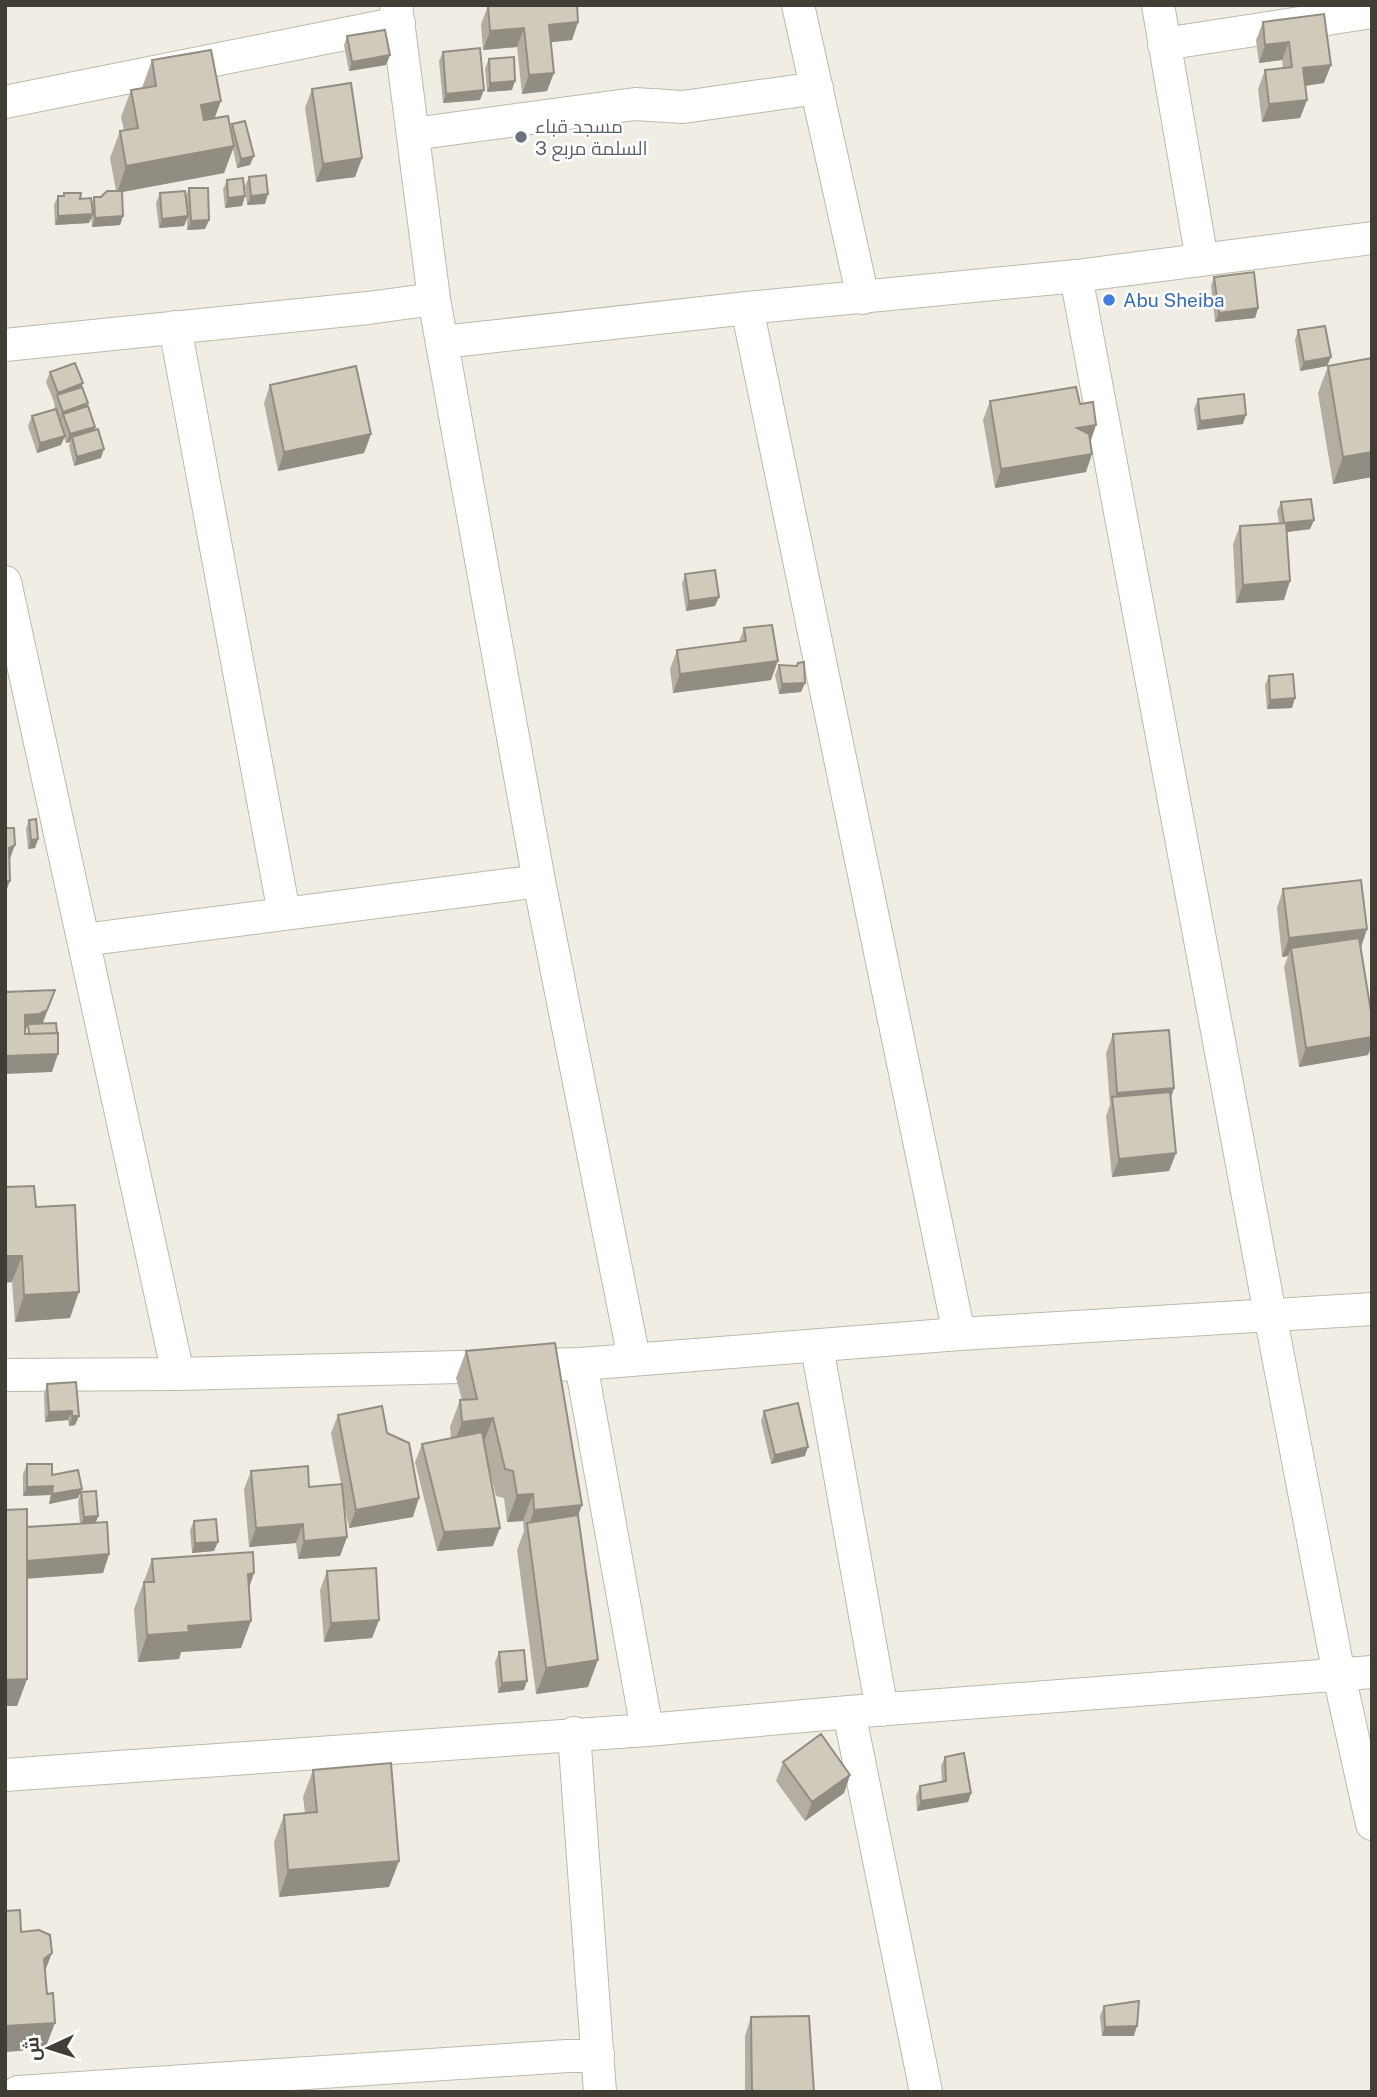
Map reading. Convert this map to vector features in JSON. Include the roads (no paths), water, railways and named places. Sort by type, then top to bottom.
[{"type":"street","points":[[798,5],[863,298]]},
{"type":"street","points":[[1158,5],[1202,260]]},
{"type":"street","points":[[1164,44],[1372,12]]},
{"type":"street","points":[[5,102],[398,14],[434,299],[539,881],[634,1359]]},
{"type":"street","points":[[414,134],[635,104],[684,107],[817,88]]},
{"type":"street","points":[[443,342],[747,308],[1076,276],[1372,238]]},
{"type":"street","points":[[1076,276],[1339,1675],[1372,1824]]},
{"type":"street","points":[[5,345],[434,299]]},
{"type":"street","points":[[747,308],[959,1334]]},
{"type":"street","points":[[175,327],[284,913]]},
{"type":"street","points":[[5,582],[178,1374]]},
{"type":"street","points":[[83,940],[539,881]]},
{"type":"street","points":[[5,1375],[178,1374],[581,1364],[959,1334],[1372,1309]]},
{"type":"street","points":[[817,1347],[882,1710]]},
{"type":"street","points":[[581,1364],[647,1730]]},
{"type":"street","points":[[5,1775],[574,1733],[647,1730],[1372,1672]]},
{"type":"street","points":[[849,1712],[926,2092]]},
{"type":"street","points":[[574,1733],[600,2092]]},
{"type":"street","points":[[18,2092],[598,2054]]},
{"type":"place","name":"مسجد قباء السلمة مربع 3","points":[[521,137]]},
{"type":"place","name":"Abu Sheiba","points":[[1109,300]]}]
